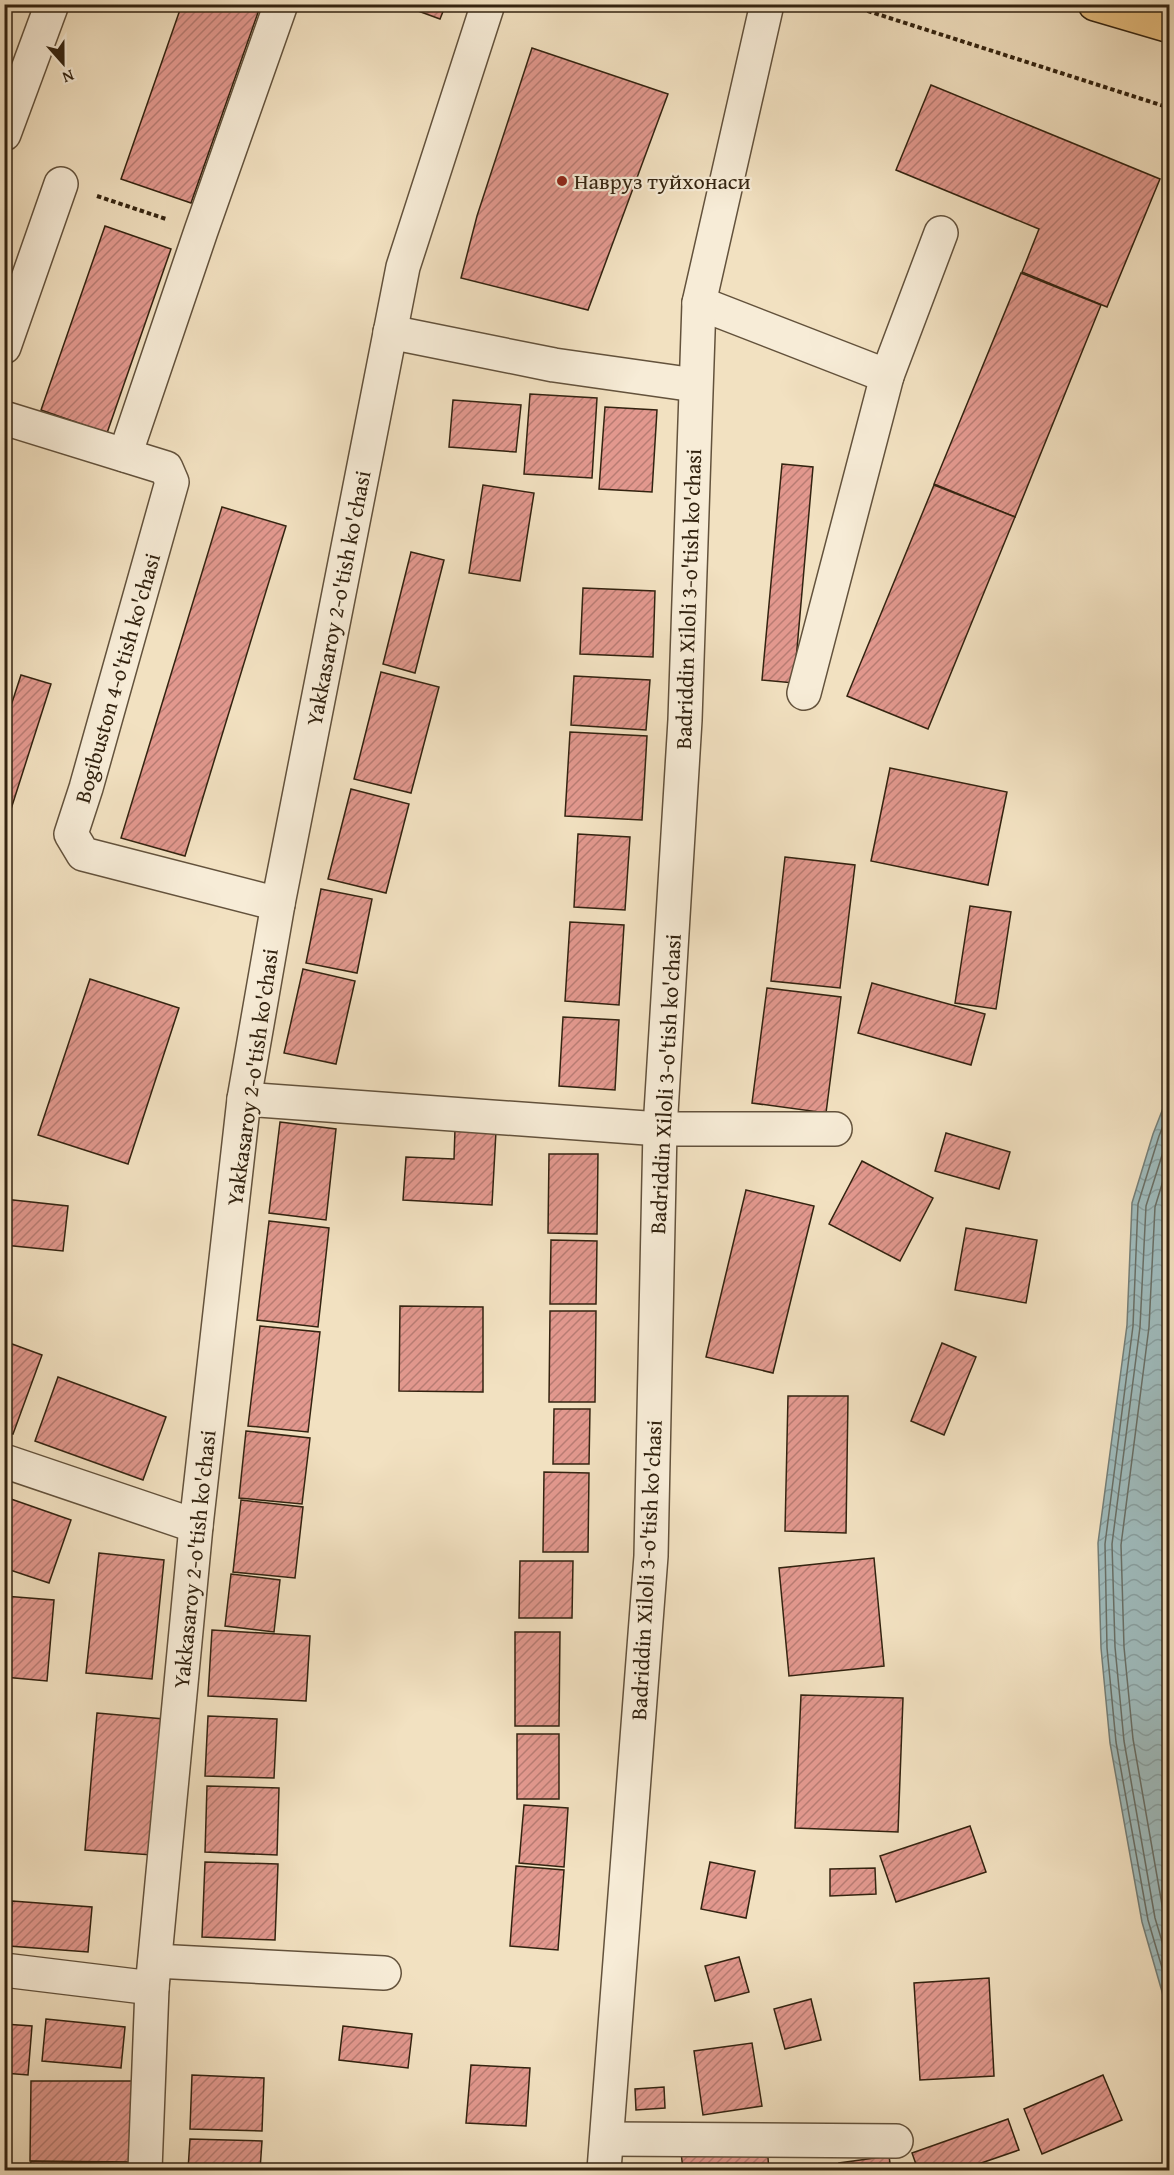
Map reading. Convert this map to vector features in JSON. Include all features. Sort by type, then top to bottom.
[{"type":"highway","points":[[1095,4],[1170,26]]},
{"type":"street","points":[[4,134],[52,4]]},
{"type":"street","points":[[125,455],[281,4]]},
{"type":"street","name":"Yakkasaroy 2-o'tish ko'chasi","points":[[145,2170],[153,1974],[196,1526],[244,1100],[278,904],[403,267],[488,4]]},
{"type":"street","name":"Badriddin Xiloli 3-o'tish ko'chasi","points":[[605,2155],[651,1556],[660,1129],[685,720],[699,303],[767,4]]},
{"type":"street","points":[[4,347],[61,184]]},
{"type":"street","points":[[804,693],[887,376],[941,233]]},
{"type":"street","points":[[699,303],[887,376]]},
{"type":"street","points":[[390,333],[554,365],[695,385]]},
{"type":"street","name":"Bogibuston 4-o'tish ko'chasi","points":[[4,418],[166,468],[172,482],[71,834],[83,854],[278,904]]},
{"type":"street","points":[[244,1100],[660,1129],[835,1129]]},
{"type":"street","points":[[4,1461],[196,1526]]},
{"type":"street","points":[[4,1970],[153,1974],[384,1973]]},
{"type":"street","points":[[605,2155],[896,2141]]},
{"type":"path","points":[[846,4],[1170,108]]},
{"type":"path","points":[[61,184],[201,231]]},
{"type":"water","points":[[1169,1093],[1169,2016],[1142,1922],[1110,1743],[1101,1648],[1098,1543],[1127,1325],[1132,1203],[1153,1134]]},
{"type":"building","points":[[182,4],[261,4],[191,203],[121,179]]},
{"type":"building","points":[[399,4],[446,4],[440,19]]},
{"type":"building","points":[[532,48],[668,94],[588,310],[461,278],[477,216]]},
{"type":"building","points":[[931,85],[1160,179],[1107,307],[1022,272],[1039,229],[896,170]]},
{"type":"building","points":[[105,226],[171,249],[107,433],[41,410]]},
{"type":"building","points":[[1021,273],[1101,305],[1015,517],[934,484]]},
{"type":"building","points":[[530,394],[597,398],[592,478],[524,474]]},
{"type":"building","points":[[453,400],[521,405],[516,452],[449,447]]},
{"type":"building","points":[[605,407],[657,410],[652,492],[599,489]]},
{"type":"building","points":[[782,464],[813,467],[794,683],[762,680]]},
{"type":"building","points":[[483,485],[534,493],[520,581],[469,573]]},
{"type":"building","points":[[934,485],[1015,517],[928,729],[847,696]]},
{"type":"building","points":[[222,507],[286,526],[185,856],[121,838]]},
{"type":"building","points":[[411,552],[444,560],[415,673],[383,664]]},
{"type":"building","points":[[583,588],[655,591],[653,657],[580,654]]},
{"type":"building","points":[[381,672],[439,687],[411,793],[354,779]]},
{"type":"building","points":[[21,675],[51,684],[4,831],[4,727]]},
{"type":"building","points":[[574,676],[650,680],[646,730],[571,725]]},
{"type":"building","points":[[570,732],[647,736],[642,820],[565,816]]},
{"type":"building","points":[[890,768],[1007,792],[988,885],[871,861]]},
{"type":"building","points":[[351,789],[409,804],[386,893],[328,879]]},
{"type":"building","points":[[578,834],[630,837],[625,910],[574,907]]},
{"type":"building","points":[[785,857],[855,865],[840,988],[771,981]]},
{"type":"building","points":[[321,889],[372,899],[357,973],[306,963]]},
{"type":"building","points":[[970,906],[1011,912],[996,1009],[955,1003]]},
{"type":"building","points":[[570,922],[624,925],[619,1005],[565,1001]]},
{"type":"building","points":[[303,969],[355,981],[336,1064],[284,1053]]},
{"type":"building","points":[[90,979],[179,1008],[128,1164],[38,1135]]},
{"type":"building","points":[[872,983],[985,1014],[971,1065],[858,1033]]},
{"type":"building","points":[[767,988],[841,997],[826,1113],[752,1103]]},
{"type":"building","points":[[563,1017],[619,1020],[615,1090],[559,1086]]},
{"type":"building","points":[[280,1122],[336,1129],[326,1220],[269,1213]]},
{"type":"building","points":[[455,1129],[496,1131],[492,1205],[403,1200],[406,1157],[454,1159]]},
{"type":"building","points":[[946,1133],[1010,1152],[999,1189],[935,1171]]},
{"type":"building","points":[[549,1154],[598,1154],[597,1234],[548,1233]]},
{"type":"building","points":[[862,1161],[933,1198],[900,1261],[829,1224]]},
{"type":"building","points":[[746,1190],[814,1206],[773,1373],[706,1357]]},
{"type":"building","points":[[4,1199],[68,1206],[63,1251],[4,1245]]},
{"type":"building","points":[[269,1221],[329,1228],[318,1327],[257,1320]]},
{"type":"building","points":[[966,1228],[1037,1240],[1026,1303],[955,1290]]},
{"type":"building","points":[[551,1240],[597,1241],[596,1304],[550,1304]]},
{"type":"building","points":[[400,1306],[483,1307],[483,1392],[399,1391]]},
{"type":"building","points":[[550,1311],[596,1311],[595,1402],[549,1402]]},
{"type":"building","points":[[260,1326],[320,1332],[308,1432],[248,1426]]},
{"type":"building","points":[[4,1341],[42,1355],[13,1434],[4,1431]]},
{"type":"building","points":[[942,1343],[976,1357],[944,1435],[911,1421]]},
{"type":"building","points":[[58,1377],[166,1417],[143,1480],[35,1441]]},
{"type":"building","points":[[788,1396],[848,1396],[846,1533],[785,1531]]},
{"type":"building","points":[[554,1409],[590,1409],[589,1464],[553,1464]]},
{"type":"building","points":[[246,1431],[310,1438],[302,1504],[239,1498]]},
{"type":"building","points":[[544,1472],[589,1473],[588,1552],[543,1552]]},
{"type":"building","points":[[11,1499],[71,1520],[49,1583],[4,1568],[4,1517]]},
{"type":"building","points":[[241,1500],[303,1507],[295,1578],[233,1572]]},
{"type":"building","points":[[99,1553],[164,1560],[152,1679],[86,1673]]},
{"type":"building","points":[[874,1558],[884,1666],[789,1676],[779,1568]]},
{"type":"building","points":[[520,1561],[573,1561],[572,1618],[519,1618]]},
{"type":"building","points":[[231,1574],[280,1580],[274,1632],[225,1626]]},
{"type":"building","points":[[4,1596],[54,1600],[47,1681],[4,1677]]},
{"type":"building","points":[[212,1630],[310,1636],[306,1701],[208,1696]]},
{"type":"building","points":[[515,1632],[560,1632],[559,1726],[515,1726]]},
{"type":"building","points":[[801,1695],[903,1698],[898,1832],[795,1828]]},
{"type":"building","points":[[97,1713],[164,1719],[152,1855],[85,1850]]},
{"type":"building","points":[[208,1716],[277,1719],[274,1778],[205,1776]]},
{"type":"building","points":[[517,1734],[559,1734],[559,1799],[517,1799]]},
{"type":"building","points":[[207,1786],[279,1788],[277,1855],[205,1852]]},
{"type":"building","points":[[524,1805],[568,1808],[564,1867],[519,1863]]},
{"type":"building","points":[[970,1826],[986,1872],[896,1902],[880,1856]]},
{"type":"building","points":[[205,1862],[278,1864],[275,1940],[202,1937]]},
{"type":"building","points":[[710,1862],[755,1871],[746,1918],[701,1909]]},
{"type":"building","points":[[516,1866],[564,1870],[558,1950],[510,1946]]},
{"type":"building","points":[[875,1868],[876,1894],[830,1896],[830,1869]]},
{"type":"building","points":[[12,1901],[92,1907],[88,1952],[9,1946]]},
{"type":"building","points":[[739,1957],[749,1992],[715,2001],[705,1966]]},
{"type":"building","points":[[989,1978],[994,2076],[920,2080],[914,1983]]},
{"type":"building","points":[[811,1999],[821,2040],[785,2049],[774,2009]]},
{"type":"building","points":[[46,2019],[125,2027],[121,2068],[42,2061]]},
{"type":"building","points":[[4,2024],[32,2026],[28,2075],[4,2073]]},
{"type":"building","points":[[343,2026],[412,2034],[408,2068],[339,2060]]},
{"type":"building","points":[[752,2043],[762,2106],[703,2115],[694,2051]]},
{"type":"building","points":[[471,2065],[530,2068],[526,2126],[466,2123]]},
{"type":"building","points":[[192,2075],[264,2078],[262,2131],[190,2129]]},
{"type":"building","points":[[1103,2075],[1122,2120],[1042,2154],[1024,2109]]},
{"type":"building","points":[[31,2081],[136,2081],[136,2162],[30,2161]]},
{"type":"building","points":[[664,2087],[665,2108],[636,2110],[635,2089]]},
{"type":"building","points":[[1008,2119],[1019,2150],[961,2170],[918,2170],[912,2153]]},
{"type":"building","points":[[190,2139],[262,2141],[260,2170],[188,2170]]},
{"type":"building","points":[[767,2146],[769,2170],[683,2170],[681,2152]]},
{"type":"building","points":[[889,2156],[891,2170],[840,2170],[839,2163]]},
{"type":"building","points":[[31,2161],[136,2164],[135,2170],[30,2170]]},
{"type":"building","points":[[461,2166],[520,2169],[520,2170],[461,2170]]},
{"type":"place","name":"Навруз туйхонаси","points":[[562,181]]}]
